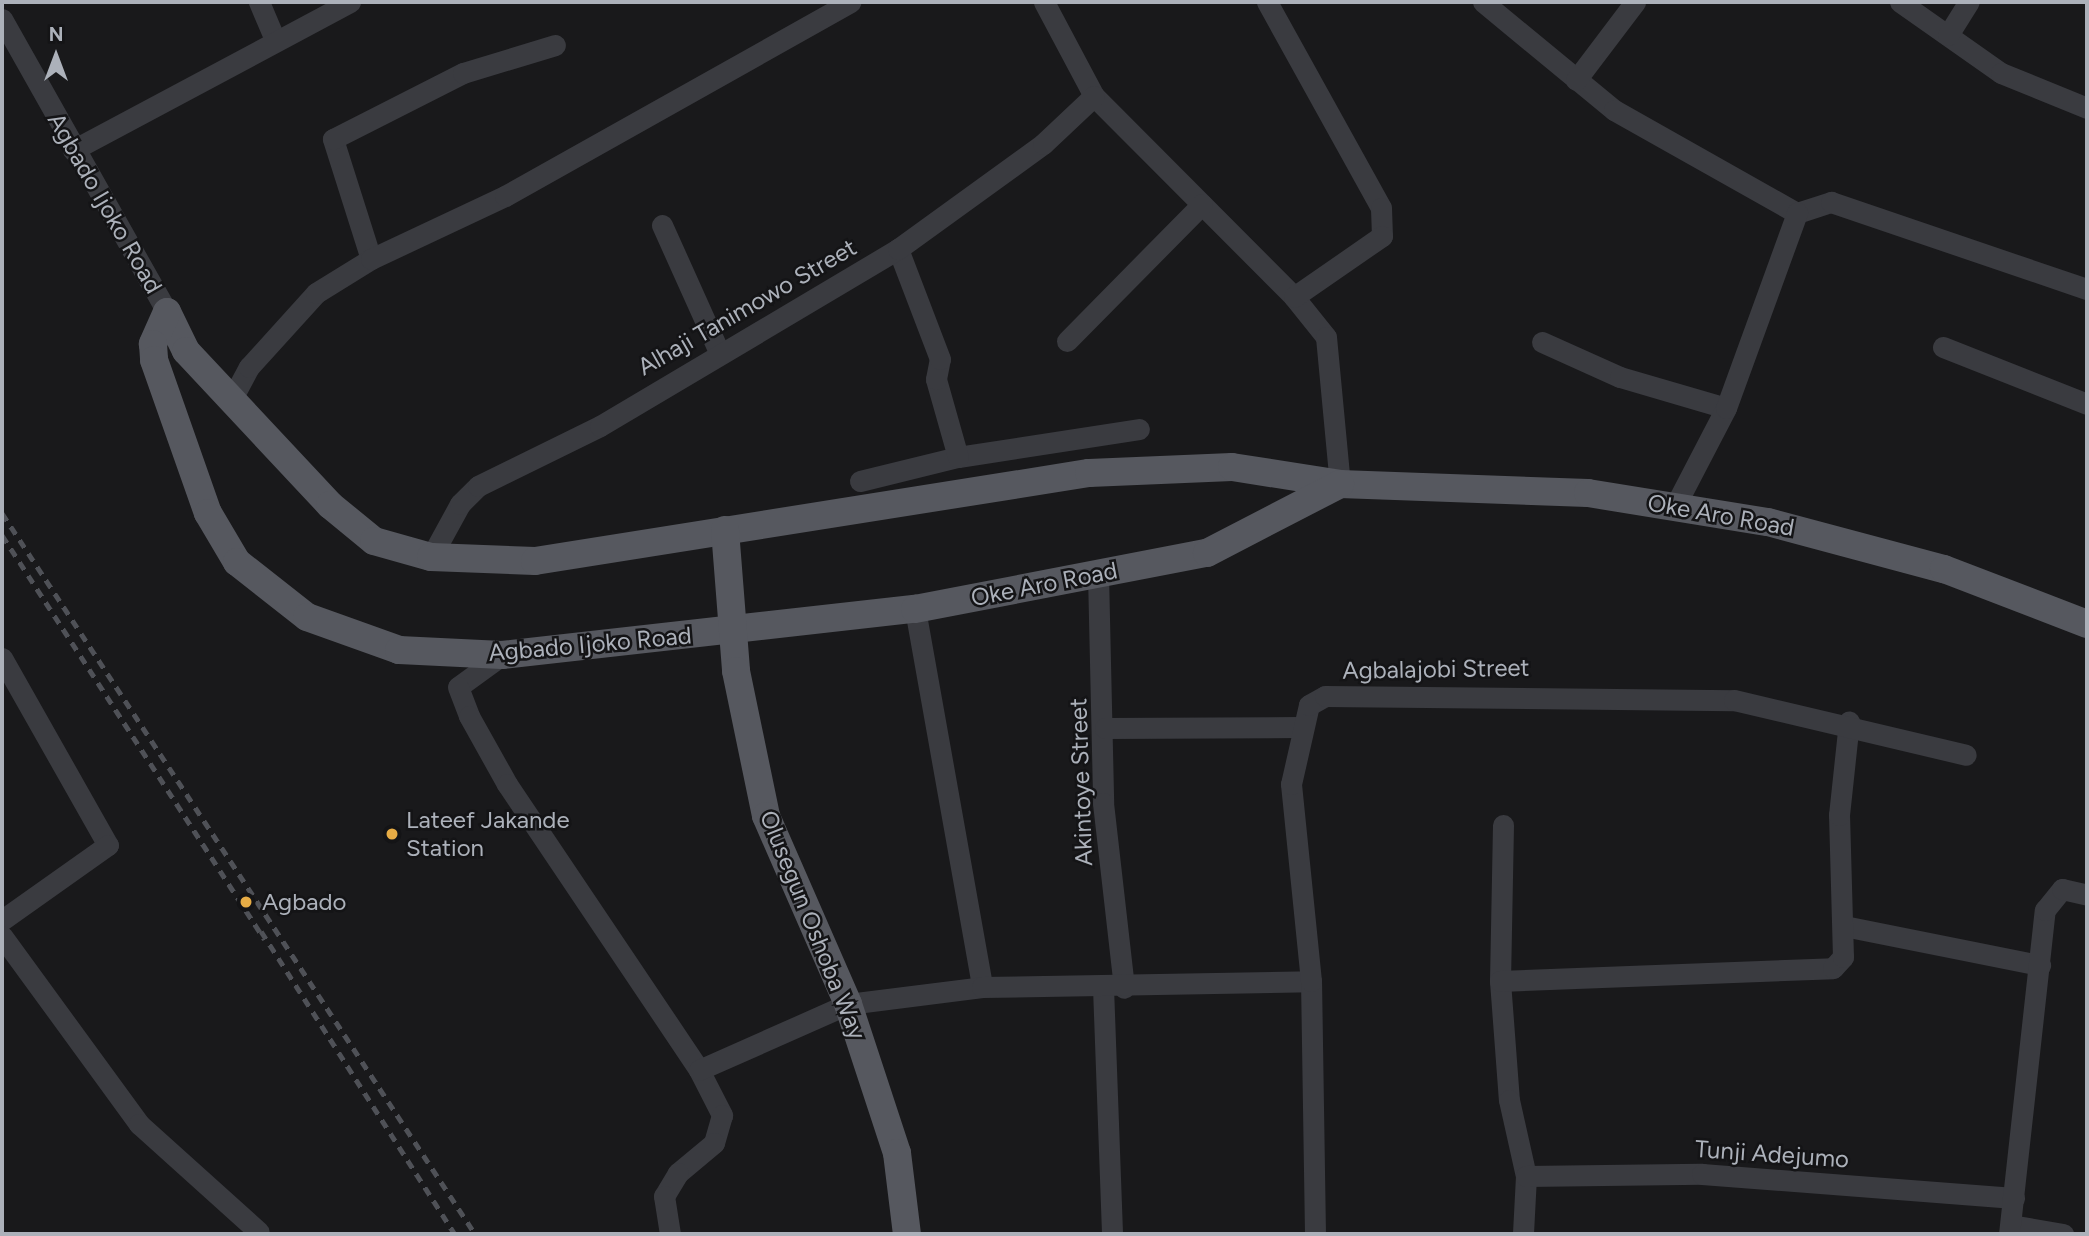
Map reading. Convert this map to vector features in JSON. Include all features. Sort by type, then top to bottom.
[{"type":"main road","name":"Agbado Ijoko Road","points":[[167,312],[186,351],[234,395],[357,527],[374,541],[431,557],[535,561],[725,530]]},
{"type":"main road","name":"Agbado Ijoko Road","points":[[167,312],[153,344],[155,360],[203,501],[237,562],[307,617],[399,650],[502,655],[733,632]]},
{"type":"main road","name":"Oke Aro Road","points":[[725,530],[1089,473],[1232,467],[1340,484],[1525,488],[1675,506],[1869,546],[2087,624]]},
{"type":"main road","name":"Oke Aro Road","points":[[733,632],[915,609],[1208,553],[1340,484]]},
{"type":"main road","name":"Olusegun Oshoba Way","points":[[725,530],[733,632],[766,816],[848,1004],[897,1153],[907,1234]]},
{"type":"street","points":[[259,2],[274,37]]},
{"type":"street","points":[[73,150],[274,37],[350,2]]},
{"type":"street","points":[[234,395],[249,367],[316,293],[371,259],[505,196],[850,2]]},
{"type":"street","points":[[1044,2],[1094,96],[1294,297],[1326,337],[1340,484]]},
{"type":"street","points":[[1267,2],[1381,208],[1382,236],[1294,297]]},
{"type":"street","points":[[1483,2],[1614,110],[1797,214],[1831,202],[2087,289]]},
{"type":"street","points":[[1576,80],[1635,2]]},
{"type":"street","points":[[1900,2],[2001,73],[2087,108]]},
{"type":"street","points":[[1948,35],[1969,2]]},
{"type":"street","name":"Agbado Ijoko Road","points":[[2,19],[73,150],[167,312]]},
{"type":"street","points":[[371,259],[333,139],[463,73],[555,45]]},
{"type":"street","name":"Alhaji Tanimowo Street","points":[[431,557],[478,486],[600,426],[719,352],[898,249],[1043,144],[1094,96]]},
{"type":"street","points":[[1067,341],[1202,204]]},
{"type":"street","points":[[1675,506],[1726,408],[1797,214]]},
{"type":"street","points":[[662,225],[719,352]]},
{"type":"street","points":[[898,249],[940,359],[936,379],[958,457]]},
{"type":"street","points":[[1542,342],[1620,377],[1726,408]]},
{"type":"street","points":[[1943,347],[2087,404]]},
{"type":"street","points":[[860,481],[958,457],[1139,429]]},
{"type":"street","name":"Akintoye Street","points":[[1098,573],[1105,728],[1103,803],[1113,987],[1112,1234]]},
{"type":"street","points":[[915,609],[982,987]]},
{"type":"street","points":[[502,655],[458,687],[469,716],[507,784],[699,1070],[722,1115],[714,1143],[678,1173],[664,1196],[670,1234]]},
{"type":"street","points":[[2,658],[108,845],[2,920]]},
{"type":"street","name":"Agbalajobi Street","points":[[1315,1234],[1311,981],[1291,784],[1300,726],[1309,705],[1325,696],[1525,694],[1734,700],[1849,722],[1966,755]]},
{"type":"street","points":[[1500,981],[1818,971],[1833,968],[1843,957],[1839,815],[1849,722]]},
{"type":"street","points":[[1105,728],[1300,726]]},
{"type":"street","points":[[1503,825],[1500,981],[1509,1100],[1526,1176],[1523,1234]]},
{"type":"street","points":[[2063,1234],[2010,1230],[2050,896],[2062,889],[2087,895]]},
{"type":"street","points":[[1844,926],[2040,965]]},
{"type":"street","points":[[2,936],[139,1124],[259,1232]]},
{"type":"street","points":[[699,1070],[848,1004],[982,987],[1113,987],[1311,981]]},
{"type":"street","name":"Tunji Adejumo","points":[[1526,1176],[1702,1174],[2014,1198]]},
{"type":"railway","points":[[2,513],[475,1234]]},
{"type":"railway","points":[[2,535],[264,939]]},
{"type":"railway","points":[[261,931],[455,1234]]},
{"type":"place","name":"Lateef Jakande Station","points":[[392,834]]},
{"type":"place","name":"Agbado","points":[[246,902]]}]
